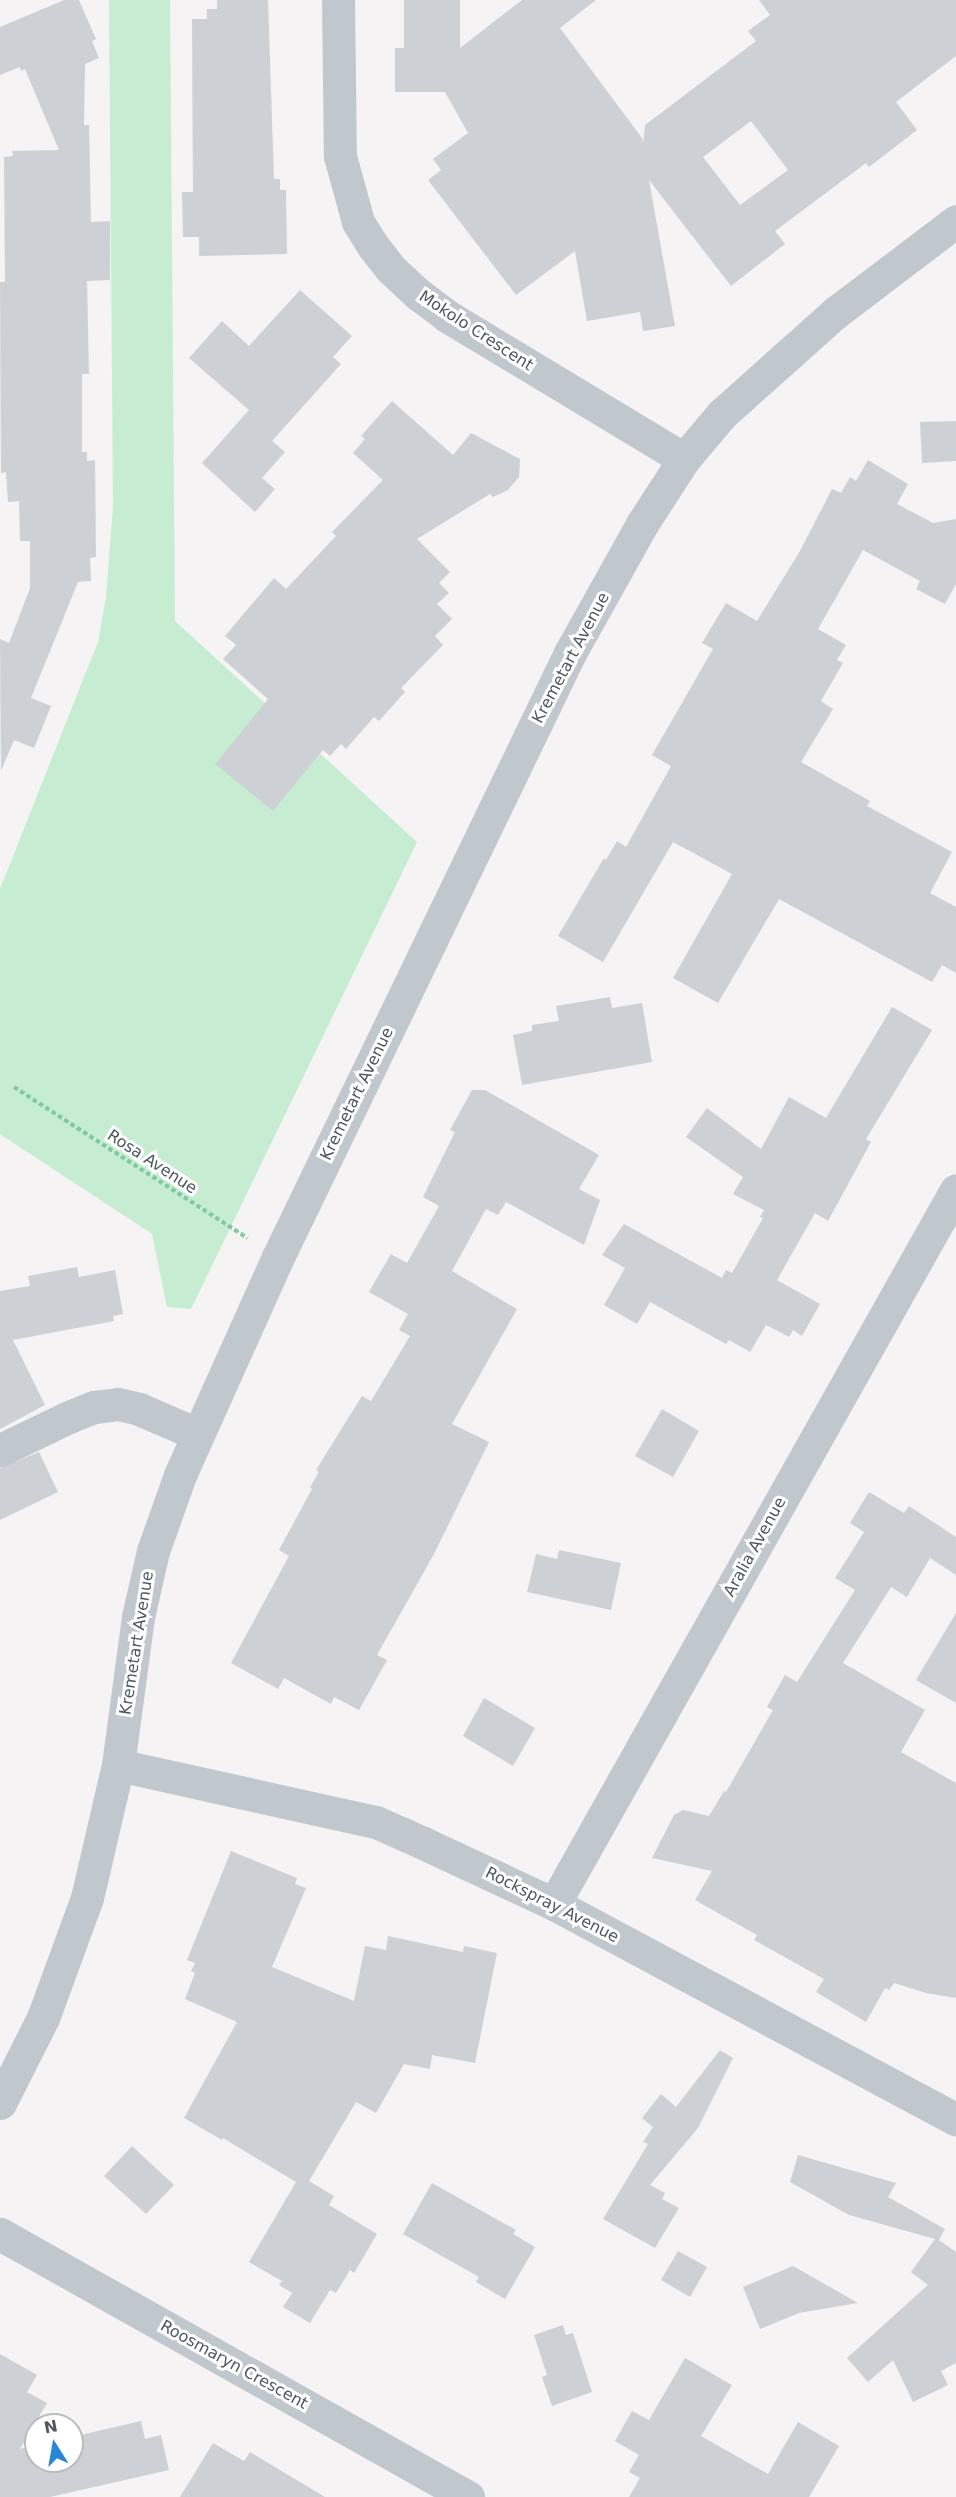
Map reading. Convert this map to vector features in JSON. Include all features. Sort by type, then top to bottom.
[{"type":"street","name":"Mokolo Crescent","points":[[338,0],[340,156],[358,222],[373,246],[391,269],[447,316],[684,459]]},
{"type":"street","name":"Kremetart Avenue","points":[[0,2103],[43,2018],[66,1961],[87,1899],[118,1765],[138,1617],[153,1551],[197,1434],[278,1257],[570,653],[642,524],[684,459],[722,414],[835,313],[956,221]]},
{"type":"street","name":"Aralia Avenue","points":[[554,1904],[956,1190]]},
{"type":"street","points":[[0,1450],[94,1407],[118,1404],[139,1409],[197,1434]]},
{"type":"street","name":"Rockspray Avenue","points":[[118,1765],[375,1822],[554,1904],[956,2120]]},
{"type":"street","name":"Roosmaryn Crescent","points":[[0,2234],[468,2497]]},
{"type":"path","name":"Rosa Avenue","points":[[14,1087],[278,1257]]},
{"type":"green space","points":[[109,0],[170,0],[175,621],[417,842],[191,1309],[167,1307],[152,1234],[0,1134],[0,889],[98,642],[106,597],[113,507]]},
{"type":"building","points":[[64,0],[79,0],[96,39],[92,41],[99,58],[85,64],[84,125],[89,125],[91,222],[110,221],[110,280],[87,281],[89,374],[82,374],[82,452],[87,452],[87,461],[95,460],[96,557],[90,558],[91,581],[78,582],[31,698],[51,706],[34,748],[14,740],[1,771],[0,639],[9,643],[30,588],[30,541],[20,541],[19,501],[8,502],[6,472],[1,473],[0,282],[5,282],[4,157],[13,156],[12,151],[59,150],[25,69],[21,71],[20,67],[0,75],[0,27]]},
{"type":"building","points":[[217,0],[268,0],[274,179],[280,179],[280,190],[286,190],[287,254],[199,256],[199,237],[183,237],[182,192],[193,192],[192,19],[207,19],[207,9],[217,9]]},
{"type":"building","points":[[404,0],[460,0],[460,48],[522,0],[596,0],[560,28],[642,138],[643,144],[645,125],[756,41],[748,31],[770,15],[759,0],[956,0],[956,56],[896,102],[917,130],[869,167],[866,163],[775,231],[785,244],[731,286],[649,180],[675,326],[643,331],[640,312],[587,321],[575,251],[516,295],[428,180],[441,170],[433,159],[468,133],[445,92],[395,92],[395,48],[404,48]],"holes":[[[751,121],[788,170],[740,205],[703,157]]]},
{"type":"building","points":[[300,290],[352,336],[333,357],[341,364],[272,441],[285,452],[262,478],[275,489],[255,512],[202,463],[249,410],[189,358],[222,321],[249,346]]},
{"type":"building","points":[[392,401],[453,455],[471,433],[520,459],[519,477],[508,490],[493,497],[490,494],[417,539],[450,572],[439,583],[449,593],[437,604],[452,619],[435,636],[443,645],[401,688],[405,692],[379,721],[374,717],[346,749],[341,744],[330,756],[323,750],[273,811],[215,764],[268,699],[223,659],[236,645],[225,636],[274,578],[286,589],[336,536],[332,532],[383,480],[353,453],[365,439],[361,436]]},
{"type":"building","points":[[956,421],[956,461],[922,463],[920,422]]},
{"type":"building","points":[[868,460],[908,484],[897,504],[933,523],[956,519],[956,584],[945,604],[916,589],[920,581],[863,550],[818,629],[846,645],[837,660],[843,663],[821,701],[833,709],[801,762],[870,801],[867,806],[952,852],[930,893],[956,907],[956,973],[942,965],[932,982],[779,899],[718,1003],[673,978],[732,874],[673,842],[603,962],[558,936],[604,858],[606,860],[617,841],[626,847],[671,766],[652,755],[713,649],[702,643],[726,603],[757,621],[800,551],[832,489],[841,493],[850,477],[856,481]]},
{"type":"building","points":[[610,997],[612,1008],[642,1003],[652,1062],[522,1085],[513,1035],[532,1031],[532,1025],[559,1021],[556,1006]]},
{"type":"building","points":[[892,1007],[932,1030],[866,1139],[871,1142],[828,1221],[815,1213],[777,1280],[820,1304],[802,1336],[793,1330],[789,1337],[766,1325],[750,1352],[729,1340],[726,1344],[650,1302],[637,1324],[604,1305],[625,1268],[602,1255],[624,1224],[722,1278],[726,1270],[732,1273],[763,1218],[760,1217],[764,1210],[733,1194],[743,1177],[686,1137],[707,1108],[761,1149],[789,1097],[826,1118]]},
{"type":"building","points":[[472,1090],[485,1090],[599,1155],[579,1189],[600,1200],[584,1245],[506,1202],[498,1215],[486,1209],[452,1271],[517,1309],[452,1424],[489,1442],[434,1554],[377,1655],[387,1660],[359,1710],[334,1697],[331,1704],[284,1678],[278,1689],[231,1663],[289,1556],[279,1550],[312,1489],[310,1487],[319,1472],[316,1470],[362,1396],[371,1401],[410,1336],[399,1330],[408,1314],[369,1292],[391,1254],[407,1263],[439,1206],[423,1197],[455,1132],[450,1130]]},
{"type":"building","points":[[77,1267],[79,1277],[115,1270],[123,1314],[113,1316],[114,1321],[13,1340],[45,1405],[0,1429],[0,1291],[30,1286],[28,1276]]},
{"type":"building","points":[[662,1409],[699,1431],[673,1477],[635,1456]]},
{"type":"building","points":[[39,1452],[58,1492],[0,1520],[0,1468]]},
{"type":"building","points":[[869,1492],[904,1513],[909,1506],[956,1537],[956,1575],[930,1558],[907,1597],[891,1587],[843,1663],[925,1710],[901,1752],[956,1783],[956,1998],[926,1993],[894,1983],[889,1990],[885,1988],[866,2022],[816,1992],[824,1979],[754,1940],[757,1935],[695,1900],[712,1871],[652,1858],[674,1815],[683,1810],[709,1816],[724,1791],[726,1792],[773,1710],[767,1707],[785,1675],[797,1682],[855,1590],[835,1578],[864,1532],[850,1523]]},
{"type":"building","points":[[559,1550],[621,1563],[611,1610],[527,1592],[536,1554],[557,1559]]},
{"type":"building","points":[[956,1613],[956,1703],[916,1680]]},
{"type":"building","points":[[484,1698],[535,1728],[513,1766],[463,1736]]},
{"type":"building","points":[[231,1851],[297,1878],[295,1884],[306,1888],[272,1967],[354,2001],[365,1946],[386,1950],[388,1936],[463,1952],[464,1946],[497,1953],[475,2063],[432,2055],[430,2069],[404,2064],[376,2113],[356,2102],[309,2181],[334,2196],[329,2205],[377,2234],[354,2273],[350,2270],[336,2293],[330,2290],[310,2323],[283,2307],[292,2293],[279,2285],[282,2281],[249,2262],[296,2182],[223,2138],[222,2140],[184,2118],[237,2022],[185,1999],[195,1973],[191,1971],[195,1963],[187,1960]]},
{"type":"building","points":[[720,2050],[733,2058],[698,2128],[650,2185],[665,2193],[662,2199],[679,2208],[655,2248],[603,2219],[648,2144],[643,2142],[653,2127],[642,2118],[661,2094],[676,2107]]},
{"type":"building","points":[[132,2146],[174,2185],[146,2214],[104,2176]]},
{"type":"building","points":[[798,2155],[896,2183],[888,2197],[945,2229],[939,2240],[956,2252],[956,2363],[941,2371],[948,2385],[913,2402],[893,2360],[868,2382],[847,2358],[928,2285],[911,2272],[935,2239],[849,2215],[790,2182]]},
{"type":"building","points":[[432,2183],[516,2230],[513,2234],[535,2247],[505,2299],[476,2282],[479,2277],[403,2234]]},
{"type":"building","points":[[678,2251],[707,2267],[690,2297],[661,2280]]},
{"type":"building","points":[[793,2266],[858,2303],[799,2313],[760,2329],[743,2287]]},
{"type":"building","points":[[563,2325],[566,2335],[573,2333],[592,2392],[552,2406],[542,2377],[547,2375],[534,2335]]},
{"type":"building","points":[[0,2354],[37,2375],[27,2392],[47,2403],[41,2413],[24,2413],[24,2442],[20,2449],[24,2448],[24,2473],[84,2473],[84,2434],[141,2421],[145,2439],[161,2435],[169,2470],[50,2497],[0,2497]]},
{"type":"building","points":[[685,2358],[732,2385],[701,2436],[768,2474],[798,2422],[839,2446],[809,2497],[629,2497],[640,2478],[629,2472],[639,2455],[615,2441],[632,2411],[649,2420]]},
{"type":"building","points":[[213,2443],[244,2461],[250,2452],[325,2497],[180,2497]]}]
